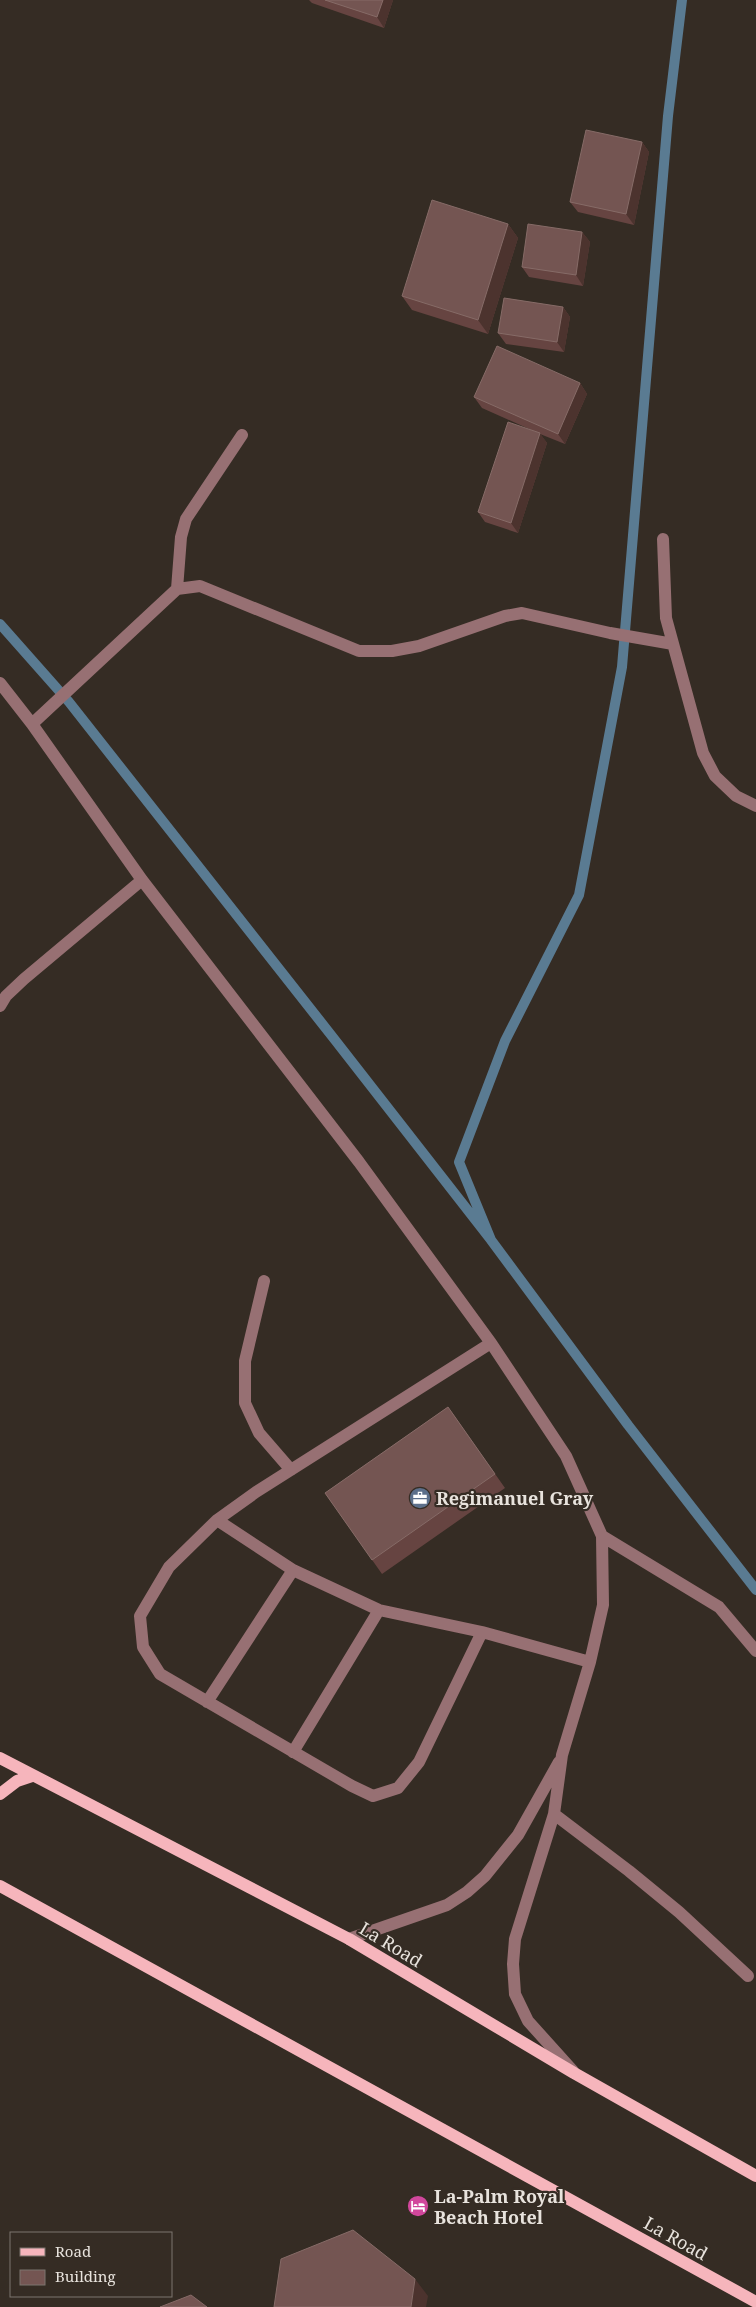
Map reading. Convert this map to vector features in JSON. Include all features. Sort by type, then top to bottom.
[{"type":"main road","name":"La Road","points":[[0,1758],[349,1939],[574,2073],[756,2176]]},
{"type":"main road","points":[[0,1794],[17,1781],[32,1776]]},
{"type":"main road","name":"La Road","points":[[0,1886],[756,2302]]},
{"type":"street","points":[[177,589],[181,537],[186,519],[242,435]]},
{"type":"street","points":[[663,539],[666,618],[703,753],[715,776],[736,796],[756,806]]},
{"type":"street","points":[[32,724],[177,589],[200,586],[359,651],[392,652],[419,646],[505,616],[522,613],[610,633],[673,644]]},
{"type":"street","points":[[0,683],[32,724],[142,880],[359,1162],[491,1343],[566,1456],[602,1536],[603,1605],[590,1662],[562,1756],[554,1814],[515,1939],[513,1964],[515,1994],[528,2021],[574,2073]]},
{"type":"street","points":[[0,1006],[6,996],[24,979],[142,880]]},
{"type":"street","points":[[264,1281],[245,1361],[245,1403],[259,1433],[291,1470]]},
{"type":"street","points":[[482,1632],[419,1762],[398,1788],[373,1796],[293,1752],[160,1674],[144,1648],[140,1616],[169,1568],[217,1520],[291,1470],[491,1343]]},
{"type":"street","points":[[217,1520],[293,1570],[379,1610],[482,1632],[590,1662]]},
{"type":"street","points":[[602,1536],[719,1607],[756,1651]]},
{"type":"street","points":[[207,1702],[293,1570]]},
{"type":"street","points":[[293,1752],[379,1610]]},
{"type":"street","points":[[349,1939],[447,1905],[485,1876],[518,1835],[562,1756]]},
{"type":"street","points":[[554,1814],[679,1912],[748,1976]]},
{"type":"building","points":[[325,0],[383,0],[377,17]]},
{"type":"building","points":[[586,130],[642,142],[626,214],[570,202]]},
{"type":"building","points":[[432,200],[508,224],[478,320],[402,296]]},
{"type":"building","points":[[528,224],[582,232],[576,275],[522,267]]},
{"type":"building","points":[[504,298],[563,307],[557,342],[498,333]]},
{"type":"building","points":[[497,346],[580,383],[558,434],[474,397]]},
{"type":"building","points":[[508,422],[540,433],[511,523],[478,512]]},
{"type":"building","name":"Regimanuel Gray","points":[[448,1407],[495,1474],[372,1560],[325,1493]]},
{"type":"building","points":[[353,2230],[415,2279],[411,2307],[274,2307],[281,2259]]},
{"type":"building","points":[[191,2295],[207,2307],[160,2307]]},
{"type":"waterway","points":[[491,1240],[459,1162],[505,1041],[579,895],[622,667],[668,116],[682,0]]},
{"type":"waterway","points":[[0,624],[69,702],[335,1040],[491,1240],[628,1425],[756,1590]]},
{"type":"place","name":"Regimanuel Gray","points":[[420,1498]]},
{"type":"place","name":"La-Palm Royal Beach Hotel","points":[[418,2206]]}]
